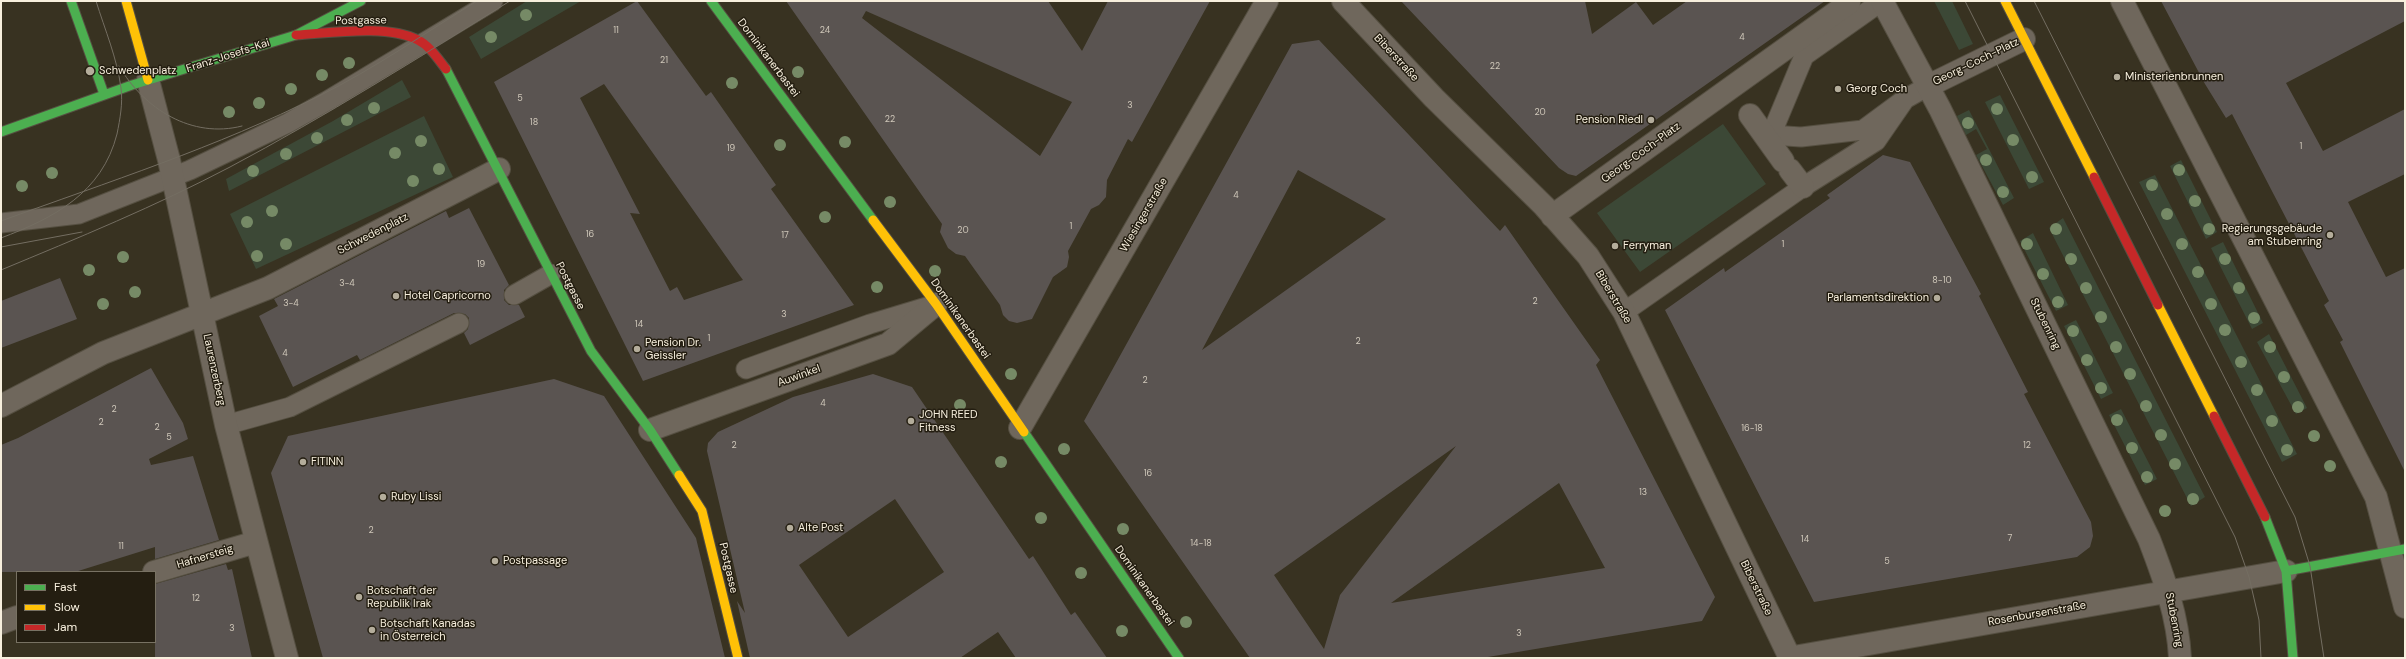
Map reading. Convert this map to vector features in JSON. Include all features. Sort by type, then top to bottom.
[{"type":"street","points":[[126,1],[148,80]]},
{"type":"street","name":"Franz-Josefs-Kai","points":[[1,132],[104,94],[296,35],[361,1]]},
{"type":"street","name":"Dominikanerbastei","points":[[711,1],[936,304],[1179,658]]},
{"type":"street","name":"Wiesingerstraße","points":[[1020,428],[1267,1]]},
{"type":"street","name":"Biberstraße","points":[[1343,1],[1434,98],[1552,216],[1588,256],[1624,312],[1789,658]]},
{"type":"street","name":"Stubenring","points":[[1882,1],[1928,86],[2142,524],[2169,591],[2180,640],[2180,658]]},
{"type":"street","points":[[2004,1],[2269,525],[2286,571],[2293,658]]},
{"type":"street","points":[[2122,1],[2376,497],[2398,551],[2405,607]]},
{"type":"street","name":"Georg-Coch-Platz","points":[[1552,216],[1849,2]]},
{"type":"street","points":[[72,4],[104,94]]},
{"type":"street","name":"Postgasse","points":[[296,35],[391,32],[416,39],[431,50],[457,86],[591,351],[650,430],[702,511],[738,658]]},
{"type":"street","name":"Georg-Coch-Platz","points":[[1928,86],[2024,39]]},
{"type":"street","name":"Laurenzerberg","points":[[148,80],[172,178],[226,425],[286,658]]},
{"type":"street","points":[[1730,89],[1803,187]]},
{"type":"street","name":"Schwedenplatz","points":[[3,406],[103,353],[268,288],[499,169]]},
{"type":"street","name":"Auwinkel","points":[[650,430],[888,344],[936,304]]},
{"type":"street","name":"Hafnersteig","points":[[156,571],[256,542]]},
{"type":"street","points":[[2286,571],[2398,551]]},
{"type":"street","name":"Rosenbursenstraße","points":[[1789,658],[2286,571]]},
{"type":"street","points":[[1,623],[16,616]]},
{"type":"lane","points":[[1,223],[79,214],[172,178],[288,123],[493,1]]},
{"type":"lane","points":[[1882,1],[1804,56],[1771,135],[1801,137],[1863,130],[1905,99],[1928,86]]},
{"type":"lane","points":[[1624,312],[1803,187],[1876,141],[1905,99]]},
{"type":"lane","points":[[514,295],[551,274]]},
{"type":"lane","points":[[746,369],[870,324],[936,304]]},
{"type":"lane","points":[[226,425],[290,407],[459,323]]},
{"type":"green space","points":[[527,1],[581,1],[481,59],[469,37]]},
{"type":"green space","points":[[1934,1],[1952,1],[1973,44],[1959,50]]},
{"type":"green space","points":[[402,80],[411,97],[229,191],[226,179],[333,121]]},
{"type":"green space","points":[[2000,95],[2044,182],[2029,189],[1985,102]]},
{"type":"green space","points":[[1969,110],[2014,198],[2003,205],[1976,155],[1987,149],[1976,129],[1966,135],[1957,116]]},
{"type":"green space","points":[[424,116],[453,177],[256,269],[230,214]]},
{"type":"green space","points":[[1723,124],[1766,184],[1640,272],[1597,213]]},
{"type":"green space","points":[[2181,160],[2217,232],[2206,239],[2170,166]]},
{"type":"green space","points":[[2155,175],[2297,454],[2282,462],[2139,182]]},
{"type":"green space","points":[[2063,218],[2205,497],[2191,506],[2049,228]]},
{"type":"green space","points":[[2033,233],[2068,305],[2056,311],[2020,241]]},
{"type":"green space","points":[[2223,242],[2263,323],[2252,329],[2211,248]]},
{"type":"green space","points":[[2076,320],[2113,393],[2101,399],[2064,326]]},
{"type":"green space","points":[[2269,334],[2307,408],[2296,414],[2257,342]]},
{"type":"green space","points":[[2121,409],[2157,479],[2145,485],[2109,415]]},
{"type":"building","points":[[637,1],[706,96],[711,92],[776,185],[771,189],[854,305],[643,381],[494,82]],"holes":[[[604,84],[743,280],[684,300],[677,287],[670,291],[630,213],[640,214],[580,98]]]},
{"type":"building","points":[[786,1],[1048,1],[1082,51],[1108,1],[1210,1],[1132,142],[1128,139],[1107,180],[1106,197],[1099,205],[1091,209],[1068,251],[1069,257],[1067,267],[1053,277],[1032,319],[1017,323],[1009,321],[1003,315],[1000,305],[965,256],[956,254],[948,248],[940,232],[942,224]],"holes":[[[866,11],[1072,102],[1040,156],[862,18]]]},
{"type":"building","points":[[1401,1],[1585,1],[1592,34],[1636,2],[1653,25],[1687,1],[1825,1],[1576,176],[1568,174],[1559,168]]},
{"type":"building","name":"Regierungsgebäude am Stubenring","points":[[2161,1],[2405,1],[2405,21],[2286,83],[2323,151],[2405,109],[2405,174],[2348,202],[2386,277],[2405,268],[2405,472],[2340,342],[2343,340],[2324,305],[2329,301],[2232,114],[2226,118],[2205,84]]},
{"type":"building","points":[[1319,40],[1500,231],[1505,225],[1600,360],[1596,365],[1715,597],[1702,621],[1482,658],[1250,658],[1084,421],[1292,44]],"holes":[[[1298,170],[1386,219],[1202,350]],[[1456,446],[1340,595],[1324,649],[1274,575]],[[1559,483],[1605,568],[1391,603]]]},
{"type":"building","points":[[1883,155],[1910,162],[1981,294],[1979,296],[2028,392],[2024,394],[2091,522],[2093,536],[2090,547],[2077,557],[1814,602],[1665,310],[1724,268],[1725,272],[1830,198],[1827,195]]},
{"type":"building","name":"Hotel Capricorno","points":[[469,208],[509,285],[504,290],[504,300],[509,305],[519,305],[525,317],[470,345],[464,333],[468,329],[469,318],[465,314],[454,313],[360,360],[357,355],[293,387],[259,316],[278,306],[274,299],[446,211],[449,218]]},
{"type":"building","points":[[60,278],[77,319],[1,348],[1,301]]},
{"type":"building","points":[[151,368],[183,423],[188,439],[149,459],[151,465],[193,456],[219,540],[155,559],[155,547],[78,571],[1,572],[1,445],[18,438]]},
{"type":"building","name":"Alte Post","points":[[873,374],[912,387],[1029,559],[1033,556],[1071,615],[1075,612],[1107,658],[1016,658],[998,632],[960,658],[750,658],[737,601],[745,613],[707,451],[708,443],[718,432],[793,397]],"holes":[[[895,499],[944,572],[848,637],[799,565]]]},
{"type":"building","name":"Postpassage","points":[[554,379],[604,396],[696,538],[725,658],[323,658],[271,473],[288,436]]},
{"type":"building","points":[[226,564],[228,570],[232,569],[252,658],[155,658],[156,584]]},
{"type":"tram line","points":[[1,238],[39,222],[73,201],[88,188],[110,155],[117,134],[122,94],[114,55],[96,1]]},
{"type":"tram line","points":[[1,221],[202,148],[241,132],[319,96],[360,74],[477,1]]},
{"type":"tram line","points":[[1,270],[88,234],[145,208],[266,148],[337,107],[510,1]]},
{"type":"tram line","points":[[1965,1],[2235,537],[2249,577],[2259,620],[2261,658]]},
{"type":"tram line","points":[[2034,1],[2295,517],[2310,566],[2324,658]]},
{"type":"tram line","points":[[119,66],[129,81],[142,95],[171,117],[188,124],[205,128],[223,129],[242,126]]},
{"type":"tram line","points":[[1,247],[82,232]]},
{"type":"traffic: fast","points":[[71,1],[104,94]]},
{"type":"traffic: fast","points":[[1,132],[132,85],[296,35],[361,1]]},
{"type":"traffic: fast","points":[[711,1],[873,220]]},
{"type":"traffic: fast","points":[[446,69],[591,351],[650,430],[679,475]]},
{"type":"traffic: fast","points":[[1024,432],[1179,658]]},
{"type":"traffic: fast","points":[[2265,517],[2286,571],[2293,658]]},
{"type":"traffic: fast","points":[[2286,571],[2405,549]]},
{"type":"traffic: slow","points":[[126,1],[148,80]]},
{"type":"traffic: slow","points":[[2005,1],[2094,177]]},
{"type":"traffic: slow","points":[[873,220],[936,304],[1024,432]]},
{"type":"traffic: slow","points":[[2158,305],[2214,416]]},
{"type":"traffic: slow","points":[[679,475],[702,511],[738,658]]},
{"type":"traffic: jam","points":[[296,35],[342,31],[391,32],[405,35],[418,40],[426,46],[434,53],[446,69]]},
{"type":"traffic: jam","points":[[2094,177],[2158,305]]},
{"type":"traffic: jam","points":[[2214,416],[2265,517]]},
{"type":"place","name":"Schwedenplatz","points":[[90,71]]},
{"type":"place","name":"Ministerienbrunnen","points":[[2117,77]]},
{"type":"place","name":"Georg Coch","points":[[1838,89]]},
{"type":"place","name":"Pension Riedl","points":[[1651,120]]},
{"type":"place","name":"Regierungsgebäude am Stubenring","points":[[2330,235]]},
{"type":"place","name":"Ferryman","points":[[1615,246]]},
{"type":"place","name":"Hotel Capricorno","points":[[396,296]]},
{"type":"place","name":"Parlamentsdirektion","points":[[1937,298]]},
{"type":"place","name":"Pension Dr. Geissler","points":[[637,349]]},
{"type":"place","name":"JOHN REED Fitness","points":[[911,421]]},
{"type":"place","name":"FITINN","points":[[303,462]]},
{"type":"place","name":"Ruby Lissi","points":[[383,497]]},
{"type":"place","name":"Alte Post","points":[[790,528]]},
{"type":"place","name":"Postpassage","points":[[495,561]]},
{"type":"place","name":"Botschaft der Republik Irak","points":[[359,597]]},
{"type":"place","name":"Botschaft Kanadas in Österreich","points":[[372,630]]}]
